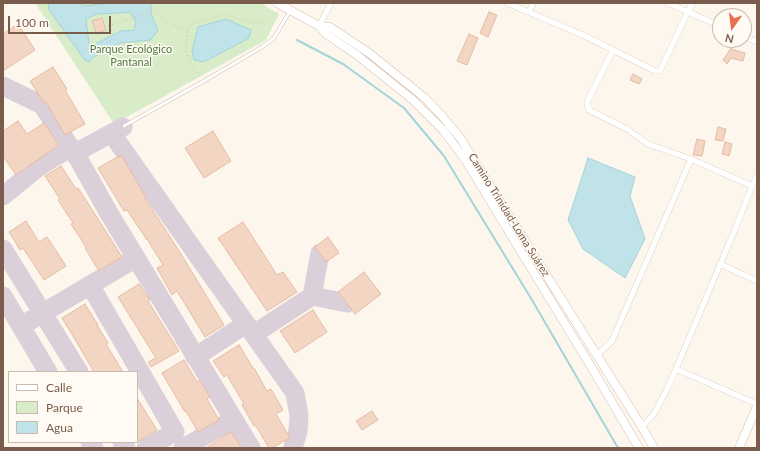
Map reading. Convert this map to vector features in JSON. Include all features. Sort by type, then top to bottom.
[{"type":"street","name":"Camino Trinidad-Loma Suárez","points":[[277,3],[319,26],[326,34],[357,56],[413,100],[443,130],[466,161],[639,448]]},
{"type":"street","points":[[319,26],[331,3]]},
{"type":"street","points":[[507,3],[583,35],[655,71],[660,71],[692,3]]},
{"type":"street","points":[[529,12],[533,3]]},
{"type":"street","points":[[668,3],[712,22]]},
{"type":"street","name":"Camino Trinidad-Loma Suárez","points":[[319,26],[330,27],[369,53],[425,98],[461,138],[654,448]]},
{"type":"street","points":[[613,50],[587,102],[589,110],[627,128],[648,144],[691,159],[752,186]]},
{"type":"street","points":[[597,355],[612,341],[691,159]]},
{"type":"street","points":[[642,427],[654,414],[667,389],[757,176]]},
{"type":"street","points":[[720,264],[757,281]]},
{"type":"street","points":[[676,369],[757,405],[739,448]]},
{"type":"lane","points":[[124,126],[262,47],[274,38],[290,10]]},
{"type":"path","points":[[153,3],[164,20],[174,26],[188,30]]},
{"type":"path","points":[[108,26],[157,10]]},
{"type":"path","points":[[204,81],[191,65],[186,53],[188,30],[193,24],[222,15],[253,24],[265,22]]},
{"type":"green space","name":"Parque Ecológico Pantanal","points":[[35,3],[260,3],[279,14],[266,40],[114,124]]},
{"type":"water","points":[[48,3],[81,3],[85,6],[110,3],[151,3],[151,14],[158,30],[151,40],[120,43],[94,57],[89,62],[85,60],[49,10]],"holes":[[[129,12],[136,21],[134,30],[121,31],[91,46],[89,44],[86,19],[96,14]]]},
{"type":"water","points":[[226,19],[251,30],[249,38],[204,62],[194,60],[192,51],[198,27]]},
{"type":"water","points":[[588,158],[635,177],[630,196],[645,239],[625,278],[583,249],[568,220]]},
{"type":"building","points":[[489,12],[497,15],[488,37],[480,33]]},
{"type":"building","points":[[102,18],[106,30],[96,33],[92,21]]},
{"type":"building","points":[[18,24],[35,50],[3,71],[3,34]]},
{"type":"building","points":[[469,34],[478,38],[467,65],[457,61]]},
{"type":"building","points":[[731,48],[745,53],[743,61],[731,58],[727,64],[723,60]]},
{"type":"building","points":[[53,67],[67,89],[65,90],[85,124],[65,135],[46,102],[44,103],[30,81]]},
{"type":"building","points":[[633,74],[642,79],[639,84],[630,80]]},
{"type":"building","points":[[18,121],[27,134],[44,123],[59,145],[16,175],[3,156],[3,131]]},
{"type":"building","points":[[718,127],[726,129],[723,141],[715,140]]},
{"type":"building","points":[[213,131],[231,161],[204,178],[185,148]]},
{"type":"building","points":[[697,139],[705,141],[702,156],[693,155]]},
{"type":"building","points":[[725,142],[732,144],[729,156],[722,154]]},
{"type":"building","points":[[121,155],[146,197],[145,198],[224,325],[205,337],[177,291],[172,295],[157,268],[163,265],[127,210],[124,211],[98,168]]},
{"type":"building","points":[[61,166],[76,189],[78,188],[122,257],[99,271],[71,224],[73,223],[58,200],[60,199],[45,176]]},
{"type":"building","points":[[26,221],[39,242],[47,237],[66,266],[44,280],[23,248],[20,250],[9,232]]},
{"type":"building","points":[[243,222],[277,275],[283,272],[297,292],[267,311],[218,238]]},
{"type":"building","points":[[328,237],[339,253],[326,262],[315,247]]},
{"type":"building","points":[[364,272],[381,294],[355,314],[338,292]]},
{"type":"building","points":[[139,284],[150,300],[148,301],[179,351],[151,367],[148,362],[156,358],[118,297]]},
{"type":"building","points":[[85,304],[122,371],[93,371],[62,318]]},
{"type":"building","points":[[313,310],[327,332],[295,353],[280,331]]},
{"type":"building","points":[[239,345],[267,391],[271,389],[283,410],[276,414],[290,438],[272,448],[269,448],[256,426],[254,426],[242,405],[244,404],[227,375],[224,377],[213,361]]},
{"type":"building","points":[[184,360],[197,382],[200,380],[210,397],[207,399],[219,420],[198,432],[162,373]]},
{"type":"building","points":[[138,400],[157,430],[138,441]]},
{"type":"building","points":[[372,411],[378,420],[362,430],[356,421]]},
{"type":"building","points":[[231,432],[242,448],[206,448]]},
{"type":"waterway","points":[[297,40],[343,64],[404,108],[444,156],[532,300],[618,448]]},
{"type":"taxiway","points":[[3,86],[42,105],[71,148]]},
{"type":"taxiway","points":[[75,153],[123,127]]},
{"type":"taxiway","points":[[112,134],[295,393],[299,415],[298,431],[293,448]]},
{"type":"taxiway","points":[[3,196],[36,169],[71,148],[251,448]]},
{"type":"taxiway","points":[[3,249],[78,371]]},
{"type":"taxiway","points":[[312,296],[320,253]]},
{"type":"taxiway","points":[[21,326],[136,258]]},
{"type":"taxiway","points":[[90,285],[175,432],[146,448]]},
{"type":"taxiway","points":[[3,296],[47,371]]},
{"type":"taxiway","points":[[254,334],[312,296],[347,303]]},
{"type":"taxiway","points":[[195,357],[246,324]]},
{"type":"taxiway","points":[[183,448],[233,420]]},
{"type":"taxiway","points":[[91,443],[94,448]]},
{"type":"taxiway","points":[[123,443],[126,448]]}]
